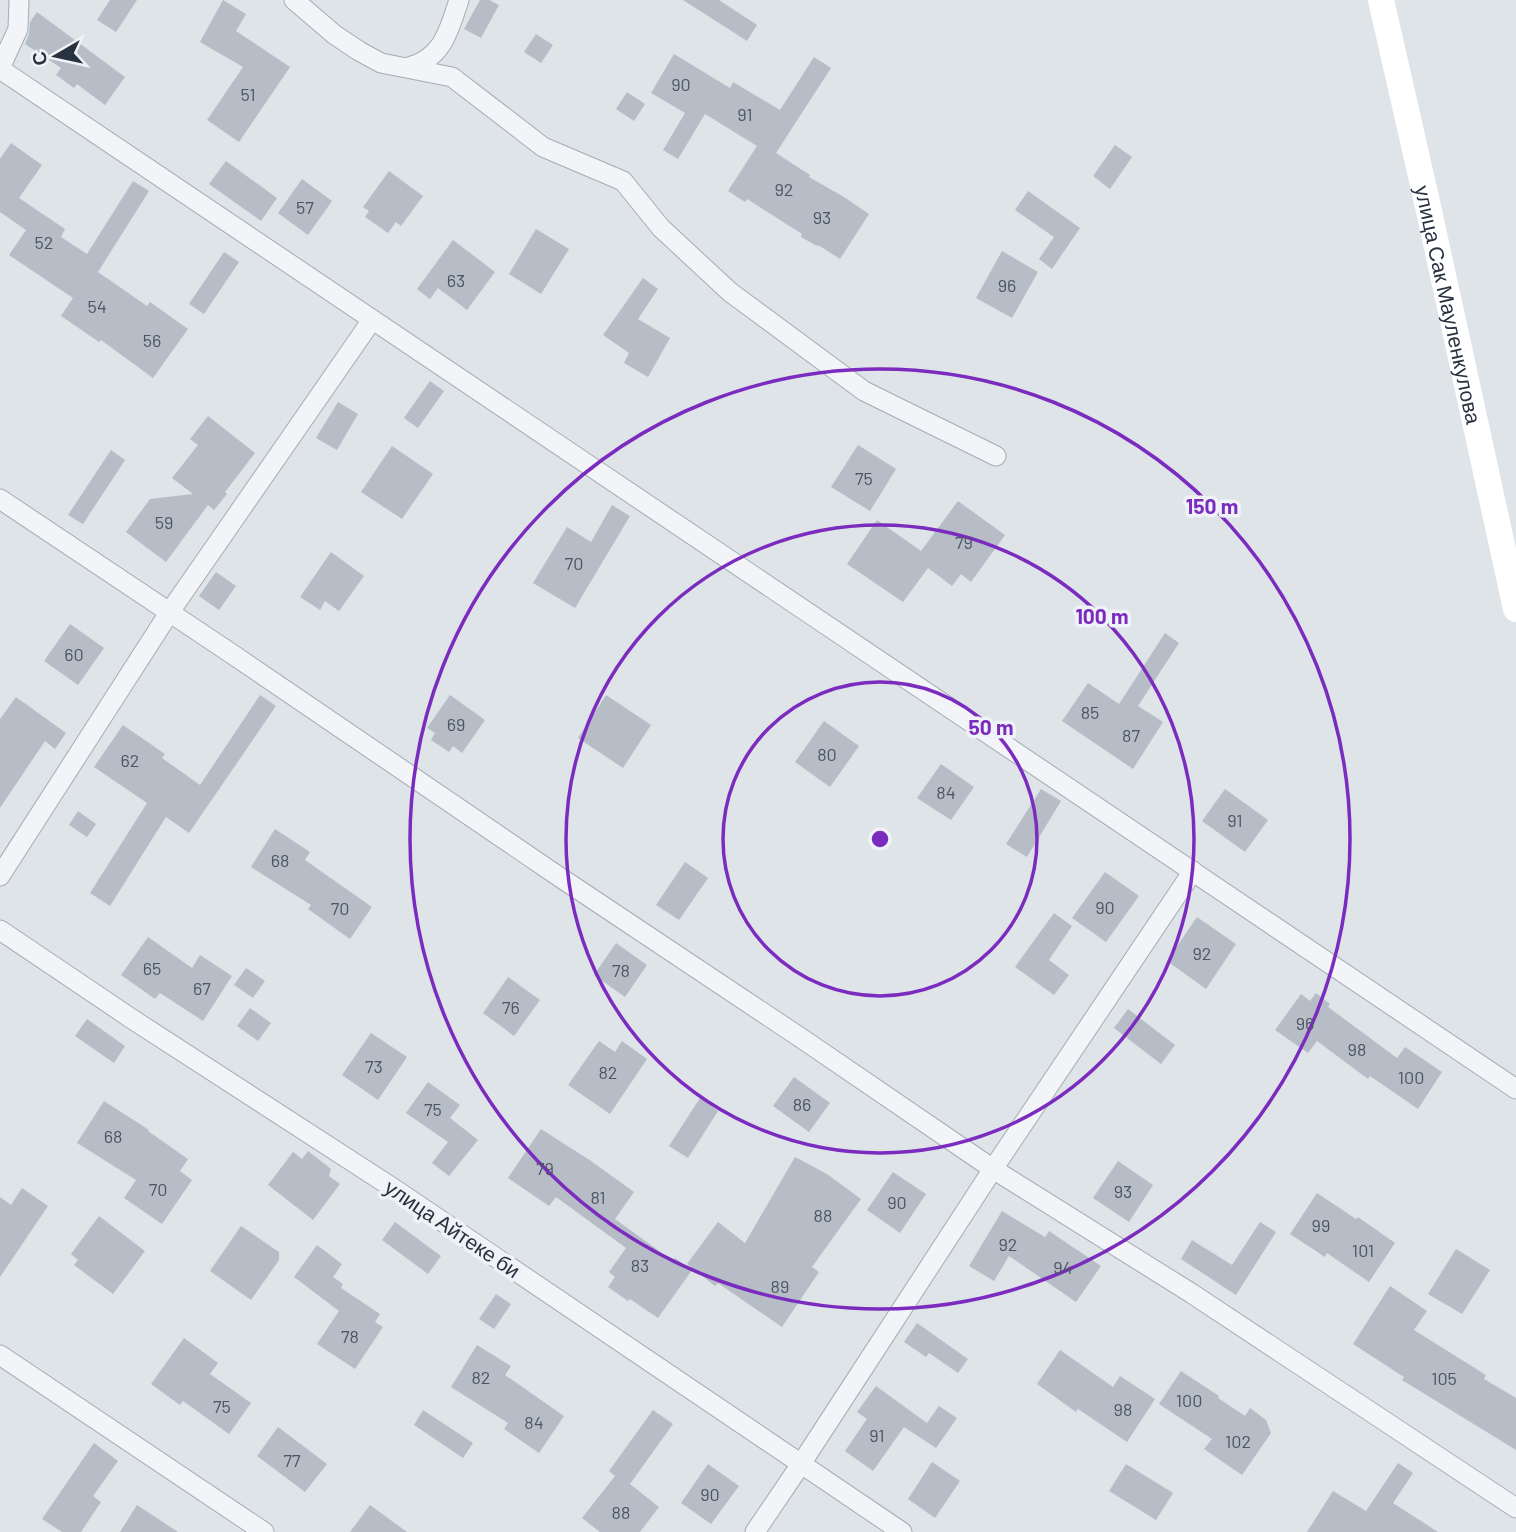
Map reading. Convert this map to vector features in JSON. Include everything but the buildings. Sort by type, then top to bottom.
[{"type":"main road","name":"улица Сак Мауленкулова","points":[[1381,0],[1516,609]]},
{"type":"street","points":[[19,0],[18,29],[0,69],[1516,1089]]},
{"type":"street","points":[[294,0],[335,35],[359,51],[381,63],[452,77],[543,147],[623,181],[662,228],[730,292],[864,391],[996,456]]},
{"type":"street","points":[[409,67],[422,64],[445,40],[459,0]]},
{"type":"street","points":[[445,40],[452,77]]},
{"type":"street","points":[[0,876],[169,612],[372,320]]},
{"type":"street","points":[[0,499],[993,1169],[1191,1293],[1516,1508]]},
{"type":"street","points":[[755,1532],[993,1169],[1193,871]]},
{"type":"street","name":"улица Айтеке би","points":[[0,930],[427,1211],[902,1532]]},
{"type":"street","points":[[0,1355],[264,1532]]}]
